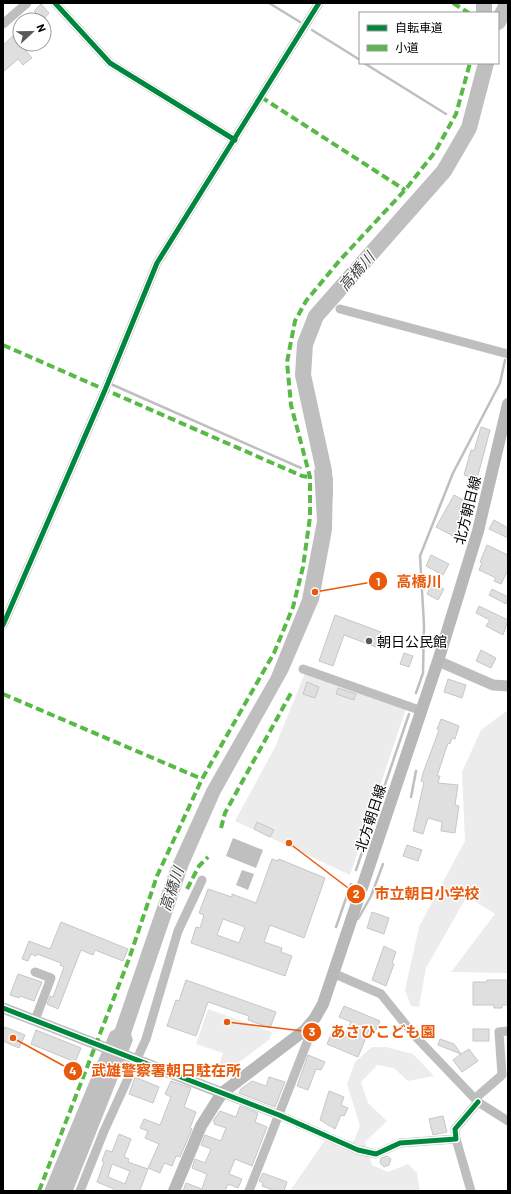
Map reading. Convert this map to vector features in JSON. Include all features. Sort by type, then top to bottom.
[{"type":"main road","name":"北方朝日線","points":[[174,1191],[200,1126],[222,1093],[305,1030],[315,1018],[323,1004],[335,974],[438,661],[478,531],[508,404]]},
{"type":"street","points":[[3,24],[27,3]]},
{"type":"street","points":[[55,3],[110,62],[234,140]]},
{"type":"street","points":[[3,625],[105,390],[157,263],[319,3]]},
{"type":"street","points":[[340,308],[508,354]]},
{"type":"street","points":[[438,661],[493,685],[508,686]]},
{"type":"street","points":[[303,669],[422,711]]},
{"type":"street","points":[[80,1191],[135,1058],[146,1039],[155,1013],[164,976],[178,931],[202,880]]},
{"type":"street","points":[[35,972],[51,978],[35,1020]]},
{"type":"street","points":[[335,974],[381,994],[414,1035],[478,1098],[508,1120]]},
{"type":"street","points":[[3,1008],[279,1115],[358,1150],[376,1154],[400,1143],[456,1139]]},
{"type":"street","points":[[248,1191],[308,1040],[305,1030]]},
{"type":"street","points":[[471,1191],[456,1139],[455,1129],[478,1098],[502,1075],[499,1032],[508,1031]]},
{"type":"shaded area","points":[[305,673],[406,709],[350,875],[235,821],[275,747]]},
{"type":"shaded area","points":[[508,710],[508,973],[451,972],[495,914],[467,896],[426,968],[419,1007],[411,1006],[405,990],[419,927],[465,841],[462,772],[481,730]]},
{"type":"shaded area","points":[[208,1009],[272,1032],[270,1039],[225,1073],[216,1074],[223,1053],[196,1044]]},
{"type":"shaded area","points":[[372,1047],[386,1047],[413,1054],[434,1076],[408,1081],[394,1068],[377,1065],[361,1082],[368,1103],[387,1121],[365,1142],[372,1165],[388,1172],[408,1164],[417,1173],[420,1191],[290,1191],[325,1140],[354,1141],[360,1126],[347,1084],[355,1062]]},
{"type":"water","points":[[314,469],[333,477],[332,530],[319,600],[288,672],[220,794],[188,867],[131,1034],[133,1040],[73,1191],[44,1191],[110,1032],[115,1029],[170,869],[207,788],[271,676],[302,599],[317,521]]},
{"type":"water","points":[[233,838],[263,850],[256,868],[226,856]]},
{"type":"water","points":[[242,870],[254,874],[248,890],[236,885]]},
{"type":"building","points":[[41,4],[48,12],[35,12],[34,11]]},
{"type":"building","points":[[12,37],[12,52],[27,52],[32,58],[23,65],[18,59],[3,72],[3,45]]},
{"type":"building","points":[[481,427],[490,430],[477,479],[464,475],[471,450],[474,451]]},
{"type":"building","points":[[454,495],[469,503],[458,524],[461,525],[455,537],[436,527]]},
{"type":"building","points":[[494,520],[508,528],[508,538],[489,529]]},
{"type":"building","points":[[487,545],[508,555],[508,570],[501,584],[494,581],[496,578],[479,570],[482,563],[480,562]]},
{"type":"building","points":[[431,555],[449,564],[443,575],[426,566]]},
{"type":"building","points":[[432,583],[444,589],[438,600],[427,594]]},
{"type":"building","points":[[492,589],[508,597],[506,604],[489,595]]},
{"type":"building","points":[[479,606],[508,620],[503,635],[486,626],[490,620],[476,613]]},
{"type":"building","name":"朝日公民館","points":[[335,615],[381,632],[376,647],[344,635],[333,666],[319,661]]},
{"type":"building","points":[[481,650],[496,658],[491,668],[476,661]]},
{"type":"building","points":[[404,653],[413,656],[409,667],[400,664]]},
{"type":"building","points":[[448,679],[466,685],[462,698],[444,692]]},
{"type":"building","points":[[307,682],[319,687],[315,698],[303,694]]},
{"type":"building","points":[[338,688],[356,694],[354,700],[336,694]]},
{"type":"building","points":[[441,719],[459,726],[455,739],[452,738],[450,744],[448,743],[437,776],[440,776],[438,783],[458,785],[455,805],[459,806],[455,833],[441,831],[442,822],[428,818],[423,834],[413,831],[424,782],[421,781],[423,773],[439,730],[437,729]]},
{"type":"building","points":[[257,822],[274,830],[270,837],[254,829]]},
{"type":"building","points":[[407,845],[422,850],[418,861],[403,856]]},
{"type":"building","points":[[272,859],[278,861],[279,859],[325,878],[304,938],[270,925],[264,942],[282,948],[281,952],[292,956],[285,976],[191,943],[196,927],[200,928],[204,915],[199,913],[208,889],[232,897],[232,894],[256,903]],"holes":[[[223,919],[245,927],[239,943],[217,935]]]},
{"type":"building","points":[[372,912],[389,918],[384,934],[367,928]]},
{"type":"building","points":[[61,922],[128,949],[123,961],[95,950],[93,955],[81,950],[58,1009],[47,1004],[50,996],[53,997],[64,967],[60,965],[61,963],[37,954],[36,956],[31,954],[28,961],[22,959],[29,941],[50,949]]},
{"type":"building","points":[[384,946],[396,952],[392,963],[394,964],[386,986],[372,980]]},
{"type":"building","points":[[18,974],[42,982],[34,1001],[20,996],[19,998],[10,995]]},
{"type":"building","points":[[186,980],[276,1012],[270,1028],[248,1020],[249,1016],[208,1002],[196,1036],[167,1026],[176,1000],[179,1001]]},
{"type":"building","points":[[487,980],[508,980],[508,1005],[502,1005],[502,1008],[494,1008],[494,1005],[473,1005],[473,982],[487,982]]},
{"type":"building","points":[[344,1006],[380,1021],[375,1032],[369,1030],[358,1057],[327,1044],[332,1032],[344,1038],[351,1022],[339,1017]]},
{"type":"building","points":[[5,1027],[25,1035],[19,1048],[3,1041],[3,1032]]},
{"type":"building","points":[[473,1029],[489,1029],[489,1041],[473,1041]]},
{"type":"building","points":[[36,1030],[81,1048],[75,1062],[31,1044]]},
{"type":"building","points":[[440,1039],[454,1044],[461,1054],[438,1045]]},
{"type":"building","points":[[469,1049],[478,1061],[462,1072],[453,1060]]},
{"type":"building","points":[[308,1055],[325,1062],[321,1070],[316,1069],[308,1090],[297,1086]]},
{"type":"building","points":[[135,1077],[159,1087],[153,1103],[129,1094]]},
{"type":"building","points":[[269,1077],[285,1082],[275,1107],[239,1093],[241,1089],[252,1081],[266,1086]]},
{"type":"building","points":[[171,1081],[191,1088],[184,1107],[196,1112],[190,1128],[192,1129],[180,1157],[176,1156],[172,1166],[164,1163],[160,1173],[148,1168],[159,1144],[145,1138],[148,1131],[140,1128],[144,1119],[160,1125],[171,1097],[165,1094]]},
{"type":"building","points":[[329,1091],[344,1097],[341,1105],[348,1108],[344,1116],[341,1115],[335,1129],[320,1120]]},
{"type":"building","points":[[240,1106],[258,1113],[255,1122],[267,1127],[252,1166],[235,1159],[229,1174],[242,1179],[238,1188],[228,1184],[225,1191],[183,1191],[186,1183],[202,1189],[207,1174],[192,1168],[195,1159],[205,1163],[211,1149],[201,1145],[205,1135],[221,1141],[226,1128],[214,1124],[215,1122],[213,1121],[220,1111],[236,1117]]},
{"type":"building","points":[[443,1116],[447,1132],[433,1135],[429,1119]]},
{"type":"building","points":[[119,1134],[131,1139],[124,1157],[129,1159],[128,1162],[148,1169],[140,1190],[142,1191],[113,1191],[114,1189],[97,1182],[104,1162],[102,1161],[106,1150],[112,1152]],"holes":[[[112,1164],[130,1171],[125,1184],[108,1177]]]},
{"type":"building","points":[[387,1156],[391,1159],[389,1165],[384,1167],[380,1163],[381,1158]]},
{"type":"building","points":[[263,1173],[287,1182],[284,1191],[275,1191],[262,1186],[263,1183],[259,1181]]},
{"type":"waterway","points":[[269,3],[300,22]]},
{"type":"waterway","name":"高橋川","points":[[484,3],[484,12]]},
{"type":"waterway","points":[[499,20],[508,3]]},
{"type":"waterway","points":[[312,30],[359,59]]},
{"type":"waterway","points":[[366,64],[446,114]]},
{"type":"waterway","name":"高橋川","points":[[325,495],[324,471],[303,375],[305,344],[316,316],[444,171],[469,128],[486,64]]},
{"type":"waterway","points":[[416,693],[423,673],[424,625],[420,556],[453,473],[500,383],[505,360]]},
{"type":"waterway","points":[[113,385],[301,468]]},
{"type":"waterway","points":[[356,870],[409,714]]},
{"type":"waterway","points":[[411,797],[416,771]]},
{"type":"waterway","points":[[358,919],[371,896],[383,864]]},
{"type":"waterway","points":[[336,927],[351,884]]},
{"type":"marked path","points":[[453,3],[467,12]]},
{"type":"marked path","points":[[39,1191],[129,959],[157,876],[202,779],[274,653],[293,607],[303,567],[310,517],[310,477],[291,405],[287,362],[295,321],[306,301],[340,260],[405,190],[435,152],[456,114],[470,64]]},
{"type":"marked path","points":[[261,97],[405,190]]},
{"type":"marked path","points":[[3,345],[302,476],[310,477]]},
{"type":"marked path","points":[[221,828],[225,813],[291,693]]},
{"type":"marked path","points":[[3,694],[202,779]]},
{"type":"marked path","points":[[187,889],[199,866],[208,857]]},
{"type":"cycle path","points":[[55,3],[110,63],[235,140]]},
{"type":"cycle path","points":[[3,625],[105,390],[157,263],[319,3]]},
{"type":"cycle path","points":[[3,1008],[279,1115],[358,1150],[376,1154],[400,1143],[456,1139],[455,1129],[478,1102]]},
{"type":"place","name":"高橋川","points":[[315,592]]},
{"type":"place","name":"朝日公民館","points":[[369,641]]},
{"type":"place","name":"市立朝日小学校","points":[[289,843]]},
{"type":"place","name":"あさひこども園","points":[[227,1022]]},
{"type":"place","name":"武雄警察署朝日駐在所","points":[[13,1038]]}]
